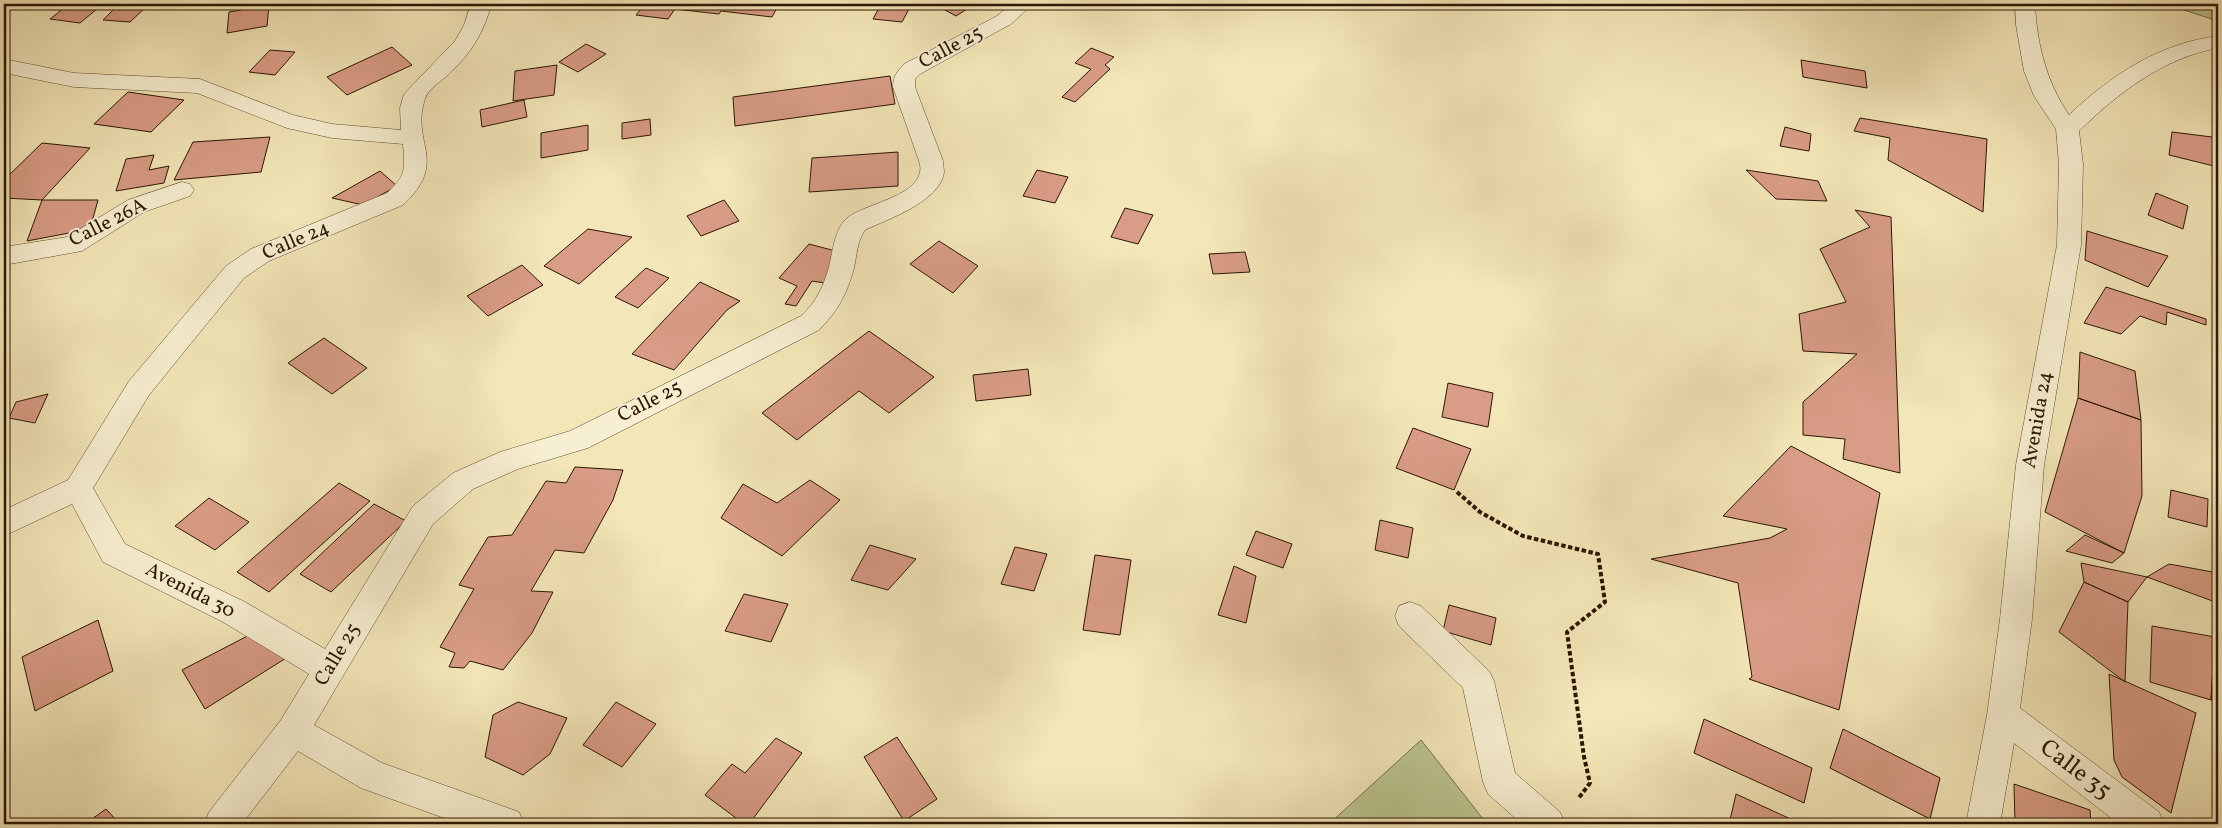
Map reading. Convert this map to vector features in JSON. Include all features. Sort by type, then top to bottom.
[{"type":"street","name":"Calle 24","points":[[78,488],[139,388],[235,272],[260,255],[395,200],[409,186],[415,169],[409,109],[415,94],[447,65],[468,41],[478,19],[481,4]]},
{"type":"street","name":"Calle 25","points":[[221,824],[293,731],[423,515],[463,481],[510,460],[578,440],[810,323],[826,307],[841,269],[848,236],[856,224],[903,202],[924,188],[932,174],[931,161],[904,87],[904,77],[912,69],[1004,20],[1023,4]]},
{"type":"street","points":[[2026,14],[2035,71],[2044,96],[2068,129],[2091,106],[2169,54],[2189,46],[2218,42]]},
{"type":"street","points":[[4,66],[74,80],[200,86],[286,121],[332,132],[413,138]]},
{"type":"street","name":"Avenida 24","points":[[1983,824],[2003,715],[2016,620],[2030,465],[2069,245],[2071,164],[2068,129]]},
{"type":"street","name":"Calle 26A","points":[[4,256],[73,245],[136,206],[182,190]]},
{"type":"street","points":[[4,524],[78,488]]},
{"type":"street","name":"Avenida 30","points":[[78,488],[114,553],[234,612],[329,669]]},
{"type":"street","points":[[1410,616],[1478,681],[1500,782],[1548,824]]},
{"type":"street","name":"Calle 35","points":[[2003,715],[2147,824]]},
{"type":"street","points":[[293,731],[374,776],[507,824]]},
{"type":"path","points":[[1457,492],[1480,512],[1523,536],[1598,554],[1605,602],[1567,632],[1584,757],[1590,783],[1575,804]]},
{"type":"green space","points":[[2165,4],[2218,4],[2218,21]]},
{"type":"green space","points":[[1421,740],[1487,824],[1329,824]]},
{"type":"building","points":[[69,4],[103,4],[80,23],[50,19]]},
{"type":"building","points":[[645,4],[779,4],[772,17],[721,11],[719,14],[675,9],[668,19],[636,15]]},
{"type":"building","points":[[934,4],[975,4],[956,16]]},
{"type":"building","points":[[118,5],[145,8],[130,22],[103,20]]},
{"type":"building","points":[[269,5],[267,26],[227,33],[229,12]]},
{"type":"building","points":[[880,6],[909,9],[902,22],[873,19]]},
{"type":"building","points":[[586,44],[606,54],[578,72],[559,62]]},
{"type":"building","points":[[392,47],[412,65],[347,95],[327,77]]},
{"type":"building","points":[[1091,48],[1114,57],[1105,65],[1110,69],[1075,102],[1062,97],[1091,69],[1075,63]]},
{"type":"building","points":[[270,50],[295,52],[275,75],[249,72]]},
{"type":"building","points":[[1801,60],[1865,71],[1867,88],[1803,77]]},
{"type":"building","points":[[557,65],[554,95],[513,101],[515,71]]},
{"type":"building","points":[[890,76],[895,104],[735,126],[733,97]]},
{"type":"building","points":[[128,92],[184,100],[151,132],[94,124]]},
{"type":"building","points":[[524,100],[527,117],[482,127],[480,110]]},
{"type":"building","points":[[1860,118],[1987,139],[1983,212],[1888,160],[1890,138],[1854,131]]},
{"type":"building","points":[[650,119],[651,135],[622,139],[622,123]]},
{"type":"building","points":[[588,125],[588,150],[541,158],[541,133]]},
{"type":"building","points":[[1785,127],[1811,134],[1809,151],[1780,146]]},
{"type":"building","points":[[2172,132],[2212,137],[2218,148],[2218,167],[2169,155]]},
{"type":"building","points":[[270,137],[261,172],[174,180],[193,142]]},
{"type":"building","points":[[42,143],[90,148],[42,200],[4,198],[4,180]]},
{"type":"building","points":[[898,152],[898,186],[809,192],[812,158]]},
{"type":"building","points":[[154,155],[149,170],[169,166],[164,183],[116,191],[126,159]]},
{"type":"building","points":[[1037,170],[1068,177],[1055,203],[1023,196]]},
{"type":"building","points":[[1746,170],[1818,181],[1827,201],[1776,199]]},
{"type":"building","points":[[380,171],[397,186],[363,205],[332,198]]},
{"type":"building","points":[[2156,193],[2188,206],[2183,229],[2148,215]]},
{"type":"building","points":[[42,200],[98,200],[90,229],[27,241]]},
{"type":"building","points":[[724,200],[739,221],[701,236],[687,216]]},
{"type":"building","points":[[1125,208],[1153,215],[1138,244],[1111,237]]},
{"type":"building","points":[[1855,210],[1891,217],[1900,473],[1843,459],[1845,439],[1803,435],[1803,402],[1857,354],[1803,351],[1799,314],[1846,302],[1820,249],[1870,227]]},
{"type":"building","points":[[588,229],[632,237],[579,284],[544,266]]},
{"type":"building","points":[[2087,231],[2168,256],[2148,287],[2085,260]]},
{"type":"building","points":[[939,241],[978,266],[953,293],[910,264]]},
{"type":"building","points":[[809,244],[847,254],[831,284],[812,281],[796,306],[785,304],[797,286],[779,278]]},
{"type":"building","points":[[1245,252],[1250,272],[1213,274],[1209,254]]},
{"type":"building","points":[[522,265],[543,285],[488,316],[467,296]]},
{"type":"building","points":[[646,268],[669,278],[638,308],[615,297]]},
{"type":"building","points":[[700,282],[740,301],[727,310],[674,370],[632,354]]},
{"type":"building","points":[[2106,287],[2206,319],[2206,325],[2167,312],[2166,325],[2140,316],[2121,334],[2084,323]]},
{"type":"building","points":[[869,331],[934,377],[889,413],[859,391],[797,440],[762,413]]},
{"type":"building","points":[[324,338],[367,368],[332,394],[288,363]]},
{"type":"building","points":[[2080,352],[2135,371],[2141,420],[2078,398]]},
{"type":"building","points":[[1028,369],[1031,395],[976,401],[973,375]]},
{"type":"building","points":[[1448,383],[1493,393],[1488,427],[1442,417]]},
{"type":"building","points":[[48,394],[35,423],[9,418],[16,402]]},
{"type":"building","points":[[2078,398],[2141,420],[2142,496],[2124,553],[2045,512]]},
{"type":"building","points":[[1413,428],[1471,449],[1454,490],[1396,468]]},
{"type":"building","points":[[1791,446],[1880,493],[1839,710],[1749,679],[1752,677],[1738,583],[1651,559],[1770,538],[1787,529],[1723,516]]},
{"type":"building","points":[[575,467],[623,470],[613,500],[584,553],[555,550],[531,591],[553,592],[532,633],[503,670],[470,661],[464,668],[449,667],[455,653],[440,647],[474,589],[459,585],[488,537],[512,535],[546,481],[566,483]]},
{"type":"building","points":[[810,480],[840,500],[782,556],[721,518],[743,484],[777,503]]},
{"type":"building","points":[[339,483],[370,501],[269,592],[237,572]]},
{"type":"building","points":[[2171,490],[2208,499],[2207,527],[2168,517]]},
{"type":"building","points":[[209,498],[249,522],[215,550],[175,526]]},
{"type":"building","points":[[374,504],[406,521],[331,592],[300,574]]},
{"type":"building","points":[[1380,520],[1413,528],[1408,558],[1375,550]]},
{"type":"building","points":[[1256,531],[1292,544],[1283,568],[1246,555]]},
{"type":"building","points":[[2085,535],[2124,553],[2112,563],[2066,551]]},
{"type":"building","points":[[870,545],[916,559],[888,590],[851,580]]},
{"type":"building","points":[[1015,547],[1047,554],[1034,591],[1001,584]]},
{"type":"building","points":[[1095,555],[1131,560],[1120,635],[1083,630]]},
{"type":"building","points":[[2081,563],[2147,577],[2128,602],[2084,582]]},
{"type":"building","points":[[2169,564],[2218,573],[2218,603],[2147,577]]},
{"type":"building","points":[[1234,566],[1256,576],[1246,623],[1218,615]]},
{"type":"building","points":[[2084,582],[2128,602],[2125,682],[2059,632]]},
{"type":"building","points":[[744,594],[788,604],[771,642],[725,631]]},
{"type":"building","points":[[1449,605],[1496,618],[1491,645],[1443,631]]},
{"type":"building","points":[[98,620],[113,671],[35,711],[22,657]]},
{"type":"building","points":[[2152,626],[2215,637],[2211,700],[2150,682]]},
{"type":"building","points":[[259,630],[291,655],[205,709],[182,670]]},
{"type":"building","points":[[2215,637],[2218,637],[2218,702],[2211,700]]},
{"type":"building","points":[[2109,674],[2196,713],[2171,813],[2122,777],[2114,760]]},
{"type":"building","points":[[518,702],[567,718],[550,754],[523,775],[485,757],[493,715]]},
{"type":"building","points":[[616,702],[656,724],[622,767],[583,745]]},
{"type":"building","points":[[1704,719],[1812,768],[1804,803],[1694,753]]},
{"type":"building","points":[[1843,729],[1940,778],[1930,819],[1830,768]]},
{"type":"building","points":[[897,737],[937,799],[904,821],[864,757]]},
{"type":"building","points":[[776,738],[802,753],[749,824],[744,824],[705,795],[732,764],[745,773]]},
{"type":"building","points":[[2014,784],[2090,810],[2091,824],[2015,824]]},
{"type":"building","points":[[1736,794],[1795,821],[1795,824],[1739,824],[1730,820]]},
{"type":"building","points":[[106,809],[120,824],[85,824]]}]
